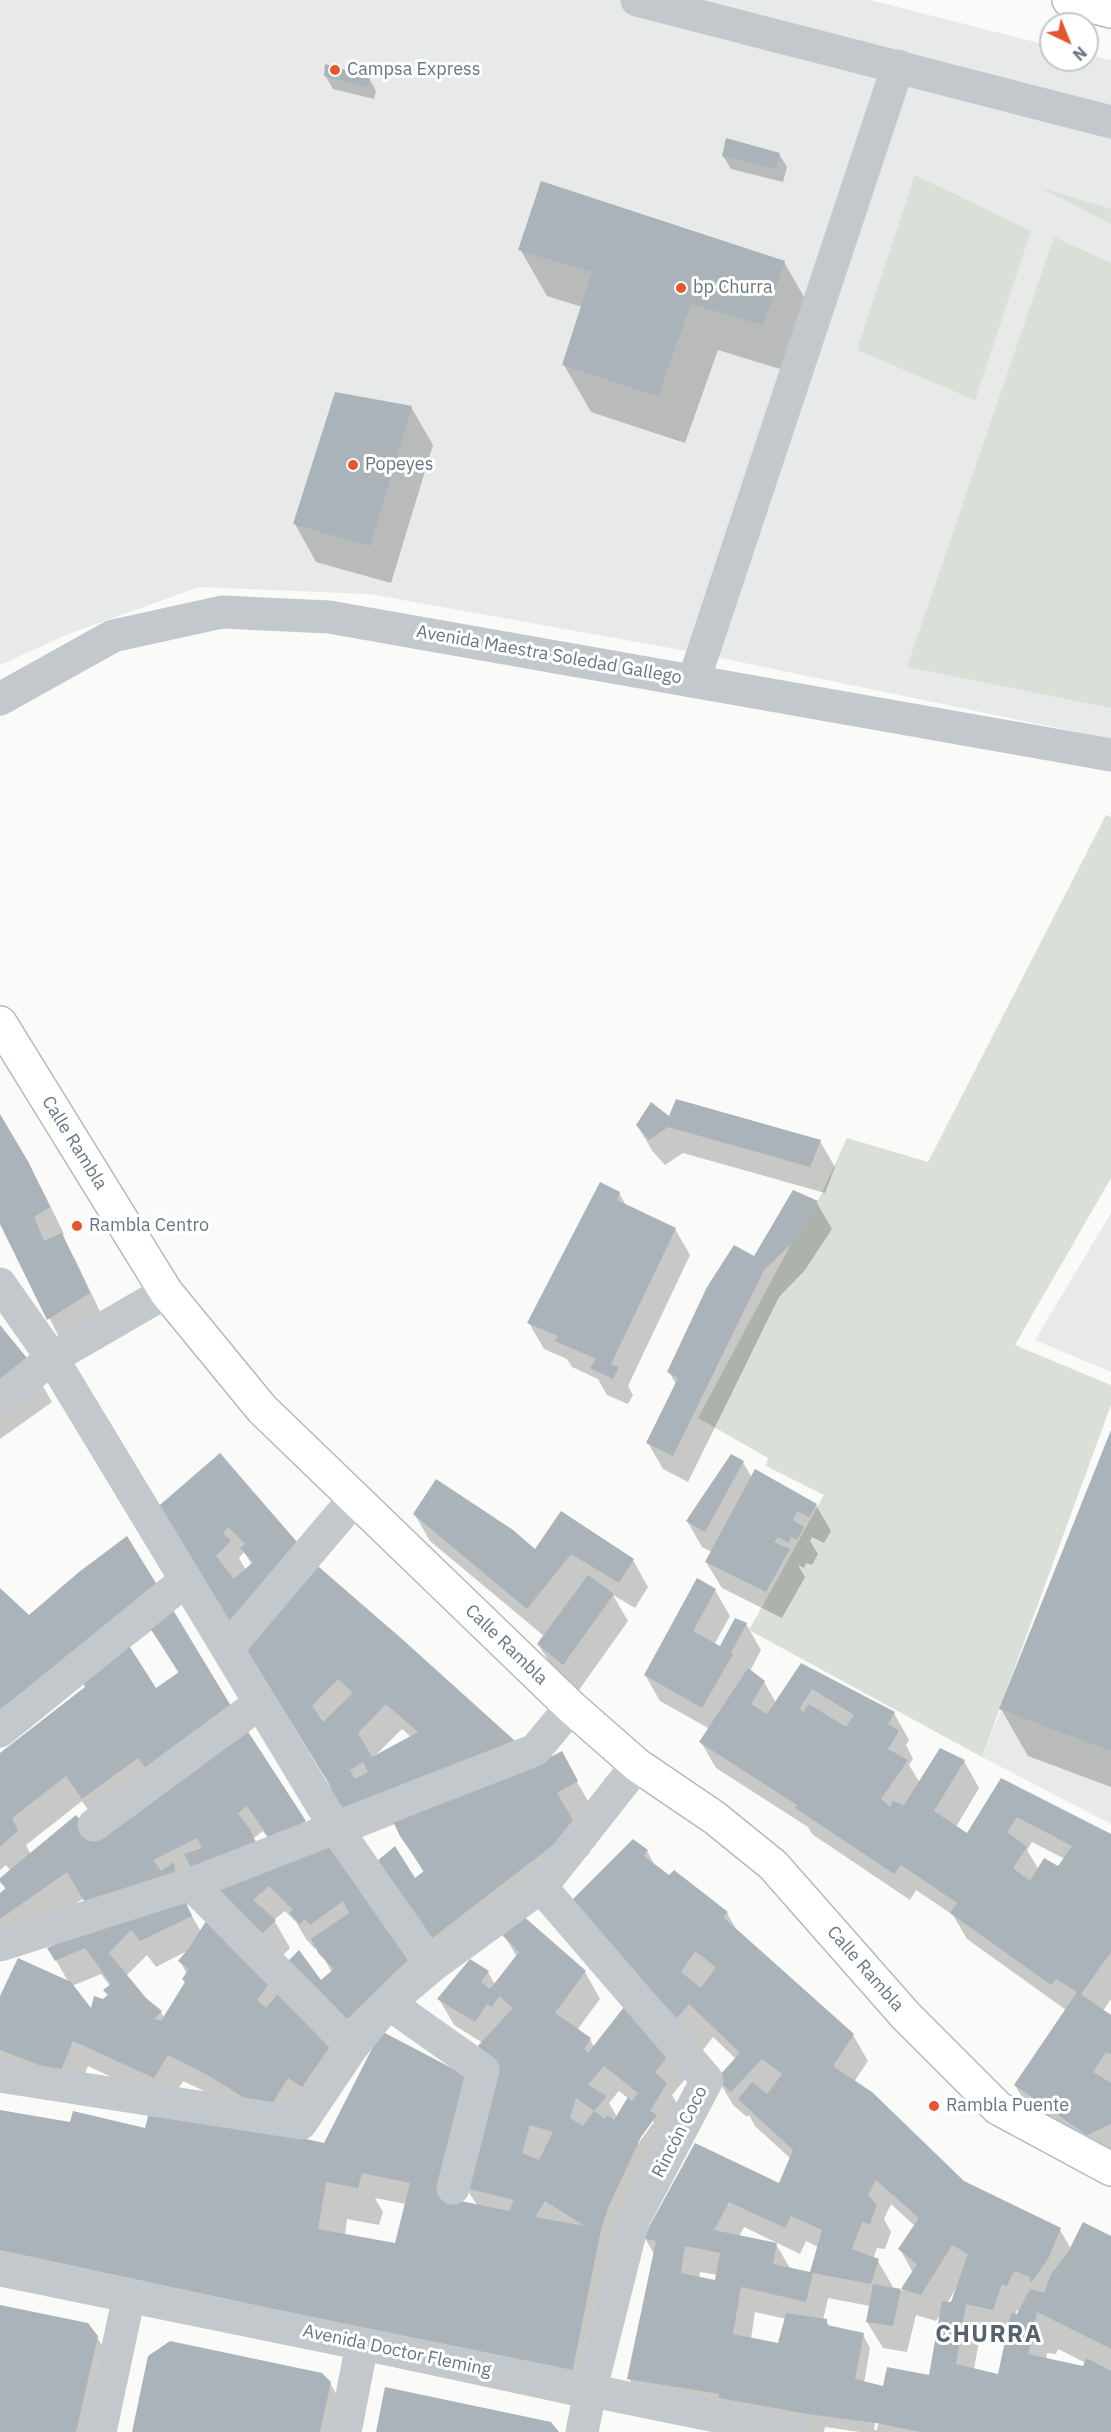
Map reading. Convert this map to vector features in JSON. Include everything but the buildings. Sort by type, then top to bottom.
[{"type":"street","points":[[638,0],[1111,122]]},
{"type":"street","points":[[1069,0],[1111,11]]},
{"type":"street","points":[[694,680],[898,66]]},
{"type":"street","name":"Avenida Maestra Soledad Gallego","points":[[0,699],[113,636],[222,612],[328,617],[1111,754]]},
{"type":"street","name":"Calle Rambla","points":[[0,1023],[166,1292],[262,1409],[571,1707],[637,1765],[715,1818],[773,1865],[906,2016],[998,2108],[1111,2169]]},
{"type":"street","points":[[0,1284],[52,1358],[335,1827],[432,1966]]},
{"type":"street","points":[[0,1400],[52,1358],[166,1292]]},
{"type":"street","points":[[228,1648],[356,1498]]},
{"type":"street","points":[[0,1731],[58,1681],[186,1580]]},
{"type":"street","points":[[94,1825],[260,1703]]},
{"type":"street","points":[[0,1945],[191,1884],[535,1750],[571,1707]]},
{"type":"street","points":[[0,2076],[301,2123],[352,2047],[388,2003],[432,1966],[541,1887],[637,1765]]},
{"type":"street","points":[[191,1884],[352,2047]]},
{"type":"street","name":"Rincón Coco","points":[[541,1887],[707,2080],[633,2221],[590,2392]]},
{"type":"street","points":[[388,2003],[483,2070],[453,2188]]},
{"type":"street","name":"Avenida Doctor Fleming","points":[[0,2271],[794,2432]]},
{"type":"street","points":[[100,2432],[129,2296]]},
{"type":"street","points":[[345,2432],[362,2344]]},
{"type":"street","points":[[582,2432],[590,2392]]},
{"type":"shaded area","points":[[0,0],[870,0],[1039,43],[1039,72],[1099,72],[1099,58],[1111,60],[1111,739],[687,651],[369,594],[199,587],[66,635],[0,665]]},
{"type":"shaded area","points":[[915,175],[1031,231],[975,400],[857,350]]},
{"type":"shaded area","points":[[1039,187],[1111,209],[1111,224]]},
{"type":"shaded area","points":[[1054,237],[1111,263],[1111,708],[907,667]]},
{"type":"shaded area","points":[[1106,815],[1111,817],[1111,1178],[1015,1345],[1111,1385],[1111,1405],[982,1757],[749,1630],[824,1495],[766,1466],[768,1458],[698,1418],[791,1244],[818,1201],[847,1138],[928,1162]]},
{"type":"shaded area","points":[[1111,1213],[1111,1372],[1035,1340]]},
{"type":"shaded area","points":[[1111,1435],[1111,1824],[982,1757]]},
{"type":"place","name":"Campsa Express","points":[[335,70]]},
{"type":"place","name":"bp Churra","points":[[681,288]]},
{"type":"place","name":"Popeyes","points":[[353,465]]},
{"type":"place","name":"Rambla Centro","points":[[77,1226]]},
{"type":"place","name":"Rambla Puente","points":[[934,2106]]},
{"type":"district","name":"CHURRA","points":[[989,2335]]}]
